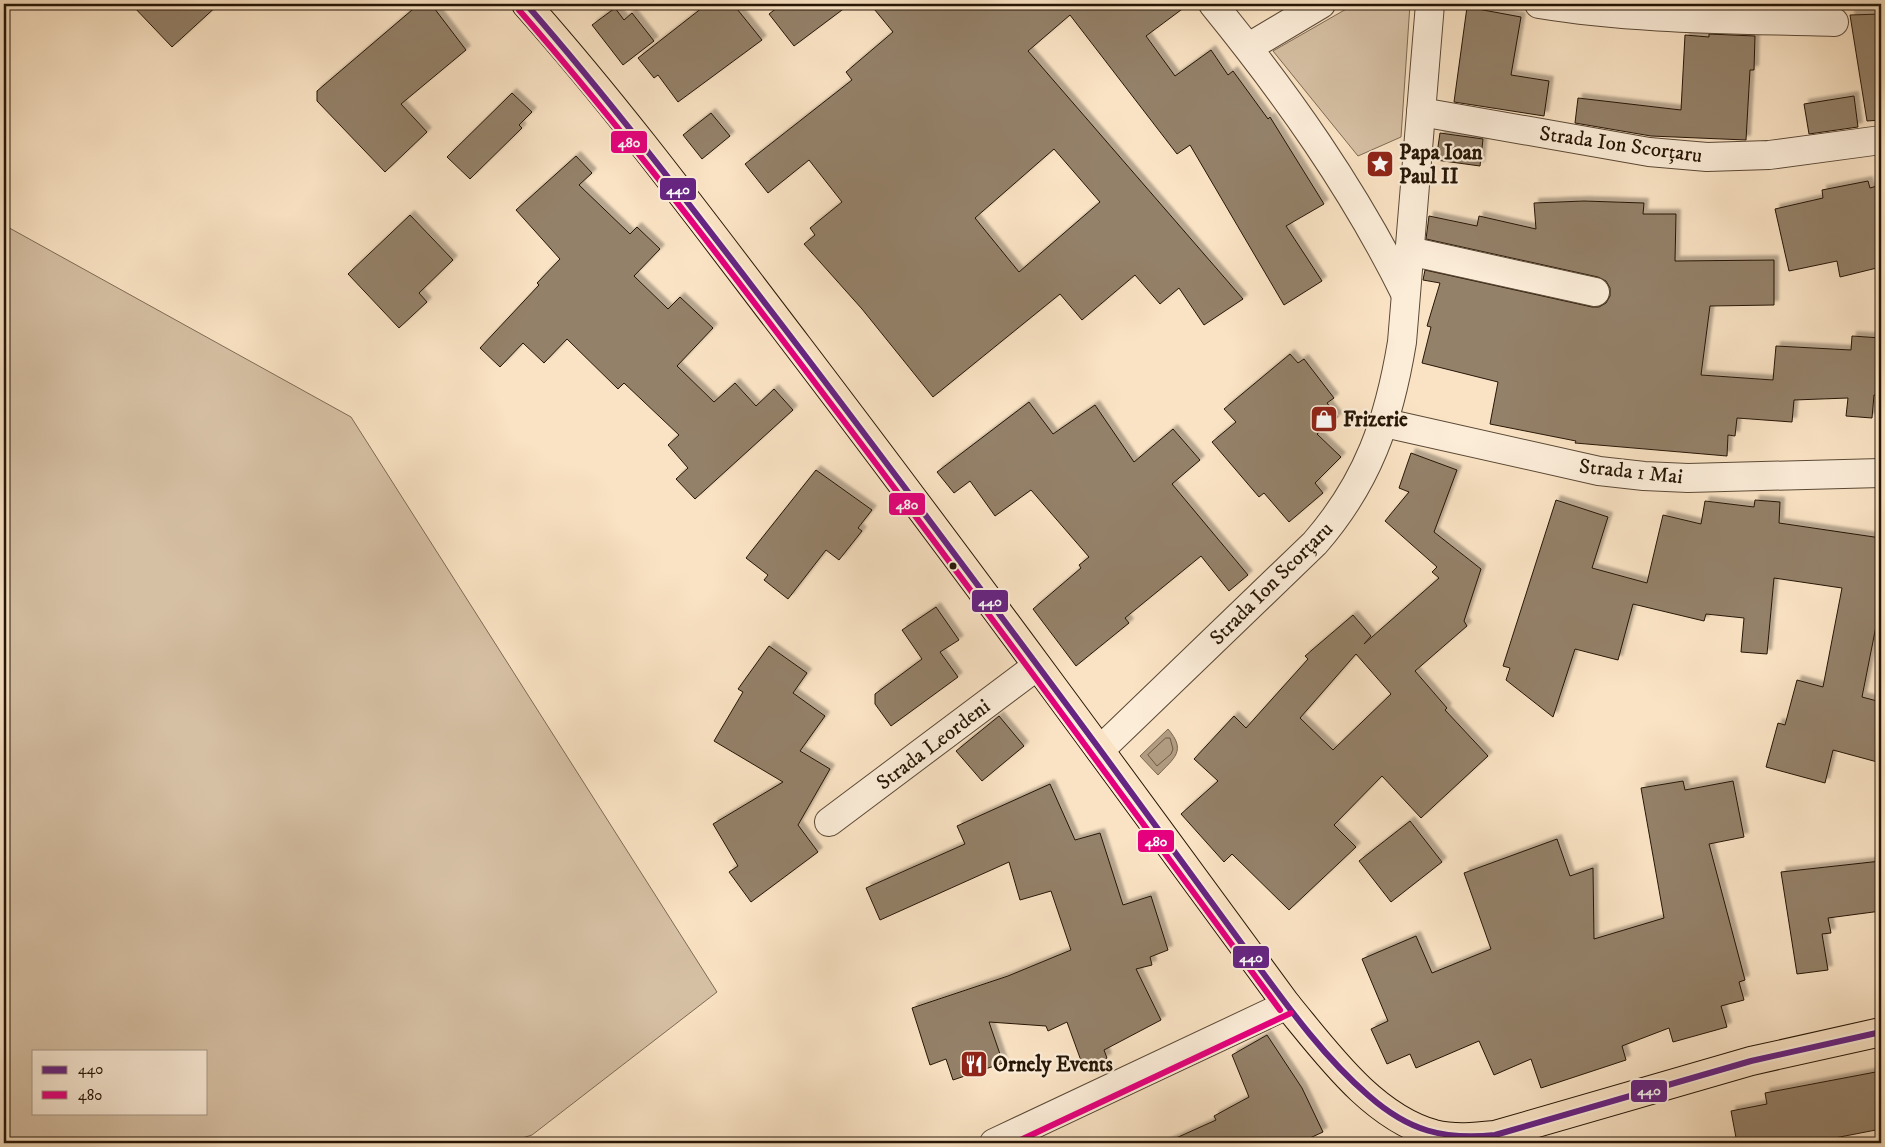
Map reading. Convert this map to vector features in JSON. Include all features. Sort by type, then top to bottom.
[{"type":"main road","points":[[526,4],[578,62],[625,120],[940,534],[1287,1005],[1351,1079],[1377,1103],[1432,1138],[1465,1138],[1495,1135],[1751,1061],[1881,1032]]},
{"type":"street","points":[[1213,4],[1249,47],[1293,106],[1355,199],[1406,295]]},
{"type":"street","points":[[1249,47],[1321,4]]},
{"type":"street","name":"Strada Ion Scorțaru","points":[[1100,750],[1320,537],[1337,517],[1357,486],[1385,423],[1395,381],[1406,295],[1430,4]]},
{"type":"street","points":[[1538,4],[1588,12],[1671,18],[1834,22]]},
{"type":"street","name":"Strada Ion Scorțaru","points":[[1421,112],[1640,151],[1707,158],[1769,154],[1881,140]]},
{"type":"street","points":[[1409,251],[1595,292]]},
{"type":"street","name":"Strada 1 Mai","points":[[1385,423],[1599,471],[1644,476],[1688,478],[1881,473]]},
{"type":"street","name":"Strada Leordeni","points":[[829,822],[1037,666]]},
{"type":"street","points":[[994,1143],[1287,1005]]},
{"type":"shaded area","points":[[1355,4],[1410,4],[1401,137],[1358,156],[1273,51]]},
{"type":"shaded area","points":[[4,225],[351,417],[717,992],[532,1135],[506,1143],[4,1143]]},
{"type":"water","points":[[1168,729],[1177,743],[1176,754],[1158,775],[1140,756]]},
{"type":"building","points":[[131,4],[219,4],[172,47]]},
{"type":"building","points":[[419,4],[431,4],[466,50],[401,104],[427,132],[385,172],[317,101],[317,91]]},
{"type":"building","points":[[707,4],[733,4],[762,40],[678,102],[658,75],[654,78],[638,58]]},
{"type":"building","points":[[782,4],[850,4],[794,46],[769,14]]},
{"type":"building","points":[[870,4],[1189,4],[1146,36],[1175,76],[1211,50],[1228,75],[1233,71],[1268,119],[1270,117],[1324,204],[1286,226],[1322,281],[1284,305],[1190,145],[1177,154],[1070,15],[1028,51],[1243,299],[1204,325],[1179,288],[1160,304],[1135,275],[1082,320],[1060,294],[933,397],[862,309],[804,244],[815,235],[810,228],[842,202],[809,160],[768,193],[745,164],[852,80],[846,72],[893,32]],"holes":[[[1054,149],[1100,202],[1019,272],[975,218]]]},
{"type":"building","points":[[1467,7],[1521,17],[1511,75],[1549,81],[1544,116],[1454,102]]},
{"type":"building","points":[[615,8],[624,20],[632,13],[654,41],[623,65],[592,25]]},
{"type":"building","points":[[1881,14],[1881,120],[1867,121],[1850,15]]},
{"type":"building","points":[[1709,34],[1755,36],[1754,70],[1750,70],[1746,140],[1651,136],[1575,123],[1578,98],[1681,110],[1685,35],[1709,37]]},
{"type":"building","points":[[512,93],[532,112],[519,125],[522,128],[470,179],[447,157]]},
{"type":"building","points":[[1854,96],[1858,127],[1809,134],[1804,104]]},
{"type":"building","points":[[711,113],[730,136],[702,159],[683,135]]},
{"type":"building","points":[[1440,133],[1483,139],[1480,166],[1436,160]]},
{"type":"building","points":[[576,156],[592,173],[579,185],[630,234],[637,227],[660,249],[634,276],[668,309],[680,297],[713,328],[677,366],[714,402],[735,383],[756,406],[774,389],[793,410],[695,499],[676,479],[688,468],[668,445],[679,435],[624,383],[618,389],[567,339],[544,363],[523,343],[500,367],[480,348],[539,285],[537,283],[560,259],[516,210]]},
{"type":"building","points":[[1868,181],[1870,188],[1877,186],[1881,206],[1881,267],[1840,277],[1837,261],[1789,271],[1775,209],[1823,198],[1822,190]]},
{"type":"building","points":[[1584,201],[1644,203],[1643,214],[1676,214],[1675,261],[1774,260],[1774,305],[1710,306],[1701,375],[1773,380],[1776,346],[1851,350],[1852,336],[1881,338],[1881,396],[1874,395],[1872,418],[1846,416],[1848,398],[1794,400],[1792,422],[1737,418],[1735,436],[1728,435],[1727,456],[1575,443],[1576,441],[1490,424],[1498,382],[1422,363],[1431,327],[1427,326],[1440,283],[1423,280],[1425,270],[1592,307],[1599,307],[1606,303],[1610,296],[1610,288],[1606,281],[1598,277],[1426,239],[1429,216],[1477,226],[1479,216],[1536,229],[1534,203]]},
{"type":"building","points":[[410,215],[453,260],[419,293],[427,302],[399,328],[348,274]]},
{"type":"building","points":[[1290,354],[1298,363],[1304,359],[1334,398],[1327,403],[1338,417],[1317,434],[1341,457],[1315,483],[1323,493],[1289,522],[1264,493],[1259,497],[1212,442],[1236,422],[1224,409]]},
{"type":"building","points":[[1029,402],[1053,434],[1095,405],[1134,462],[1173,429],[1200,460],[1172,484],[1248,575],[1229,591],[1201,556],[1125,618],[1129,623],[1076,666],[1033,609],[1081,568],[1079,565],[1089,557],[1031,490],[995,516],[970,481],[954,493],[937,472]]},
{"type":"building","points":[[1411,453],[1457,470],[1434,532],[1481,569],[1464,621],[1467,626],[1415,671],[1447,708],[1445,710],[1488,756],[1421,818],[1382,776],[1334,825],[1356,847],[1289,910],[1232,854],[1224,862],[1181,814],[1218,781],[1194,759],[1234,716],[1246,728],[1308,659],[1305,656],[1353,615],[1371,636],[1364,644],[1439,578],[1432,572],[1437,567],[1385,521],[1409,492],[1399,488]],"holes":[[[1356,654],[1391,694],[1333,750],[1300,718]]]},
{"type":"building","points":[[816,470],[872,510],[858,528],[862,531],[839,560],[826,550],[788,599],[764,580],[768,575],[746,558]]},
{"type":"building","points":[[1556,500],[1608,517],[1592,568],[1647,583],[1663,515],[1701,524],[1705,501],[1754,507],[1755,500],[1780,502],[1779,523],[1881,538],[1881,601],[1862,697],[1881,702],[1881,763],[1833,750],[1825,783],[1766,767],[1778,723],[1785,725],[1797,680],[1823,687],[1842,588],[1774,578],[1767,654],[1741,652],[1744,618],[1706,614],[1704,621],[1633,604],[1618,660],[1575,649],[1553,717],[1506,680],[1510,668],[1503,666]]},
{"type":"building","points":[[936,607],[959,640],[940,652],[958,677],[891,726],[875,704],[875,694],[922,659],[902,630]]},
{"type":"building","points":[[769,646],[807,673],[793,693],[825,716],[800,751],[830,769],[798,825],[818,852],[751,902],[729,872],[738,866],[713,824],[783,782],[714,741],[743,692],[738,689]]},
{"type":"building","points":[[999,716],[1024,746],[982,781],[956,751]]},
{"type":"building","points":[[1683,781],[1685,790],[1733,781],[1744,837],[1709,844],[1745,980],[1739,982],[1744,1000],[1721,1006],[1727,1027],[1673,1042],[1669,1028],[1622,1046],[1626,1060],[1541,1088],[1531,1059],[1494,1075],[1479,1041],[1416,1068],[1410,1054],[1387,1064],[1371,1029],[1388,1021],[1362,959],[1416,936],[1432,973],[1491,949],[1464,873],[1557,839],[1570,876],[1593,868],[1594,939],[1664,918],[1641,788]]},
{"type":"building","points":[[1050,784],[1075,840],[1100,833],[1123,905],[1151,896],[1168,950],[1150,957],[1152,965],[1136,969],[1161,1020],[1104,1050],[1107,1058],[1084,1069],[1067,1022],[1048,1031],[1046,1026],[989,1022],[1003,1063],[953,1080],[946,1059],[930,1065],[912,1008],[1008,976],[1071,950],[1051,891],[1020,900],[1009,862],[880,920],[866,888],[965,844],[957,826]]},
{"type":"building","points":[[1410,821],[1442,862],[1391,902],[1359,861]]},
{"type":"building","points":[[1881,861],[1881,911],[1828,918],[1831,933],[1822,934],[1828,970],[1797,974],[1781,872]]},
{"type":"building","points":[[1267,1035],[1302,1088],[1323,1132],[1299,1143],[1165,1143],[1216,1120],[1214,1116],[1249,1097],[1232,1055]]},
{"type":"building","points":[[1881,1071],[1881,1129],[1809,1143],[1737,1143],[1731,1111],[1767,1104],[1765,1093]]},
{"type":"transit line","name":"440","points":[[526,4],[655,160],[717,240],[939,533],[1301,1024],[1334,1062],[1384,1108],[1398,1118],[1413,1125],[1443,1134],[1459,1136],[1495,1135],[1751,1061],[1881,1032]]},
{"type":"transit line","name":"480","points":[[519,10],[637,152],[751,298],[1054,702],[1280,1010]]},
{"type":"transit line","name":"480","points":[[1014,1143],[1291,1013]]},
{"type":"place","name":"Papa Ioan Paul II","points":[[1380,164]]},
{"type":"place","name":"Frizerie","points":[[1324,419]]},
{"type":"place","name":"Ornely Events","points":[[974,1064]]}]
